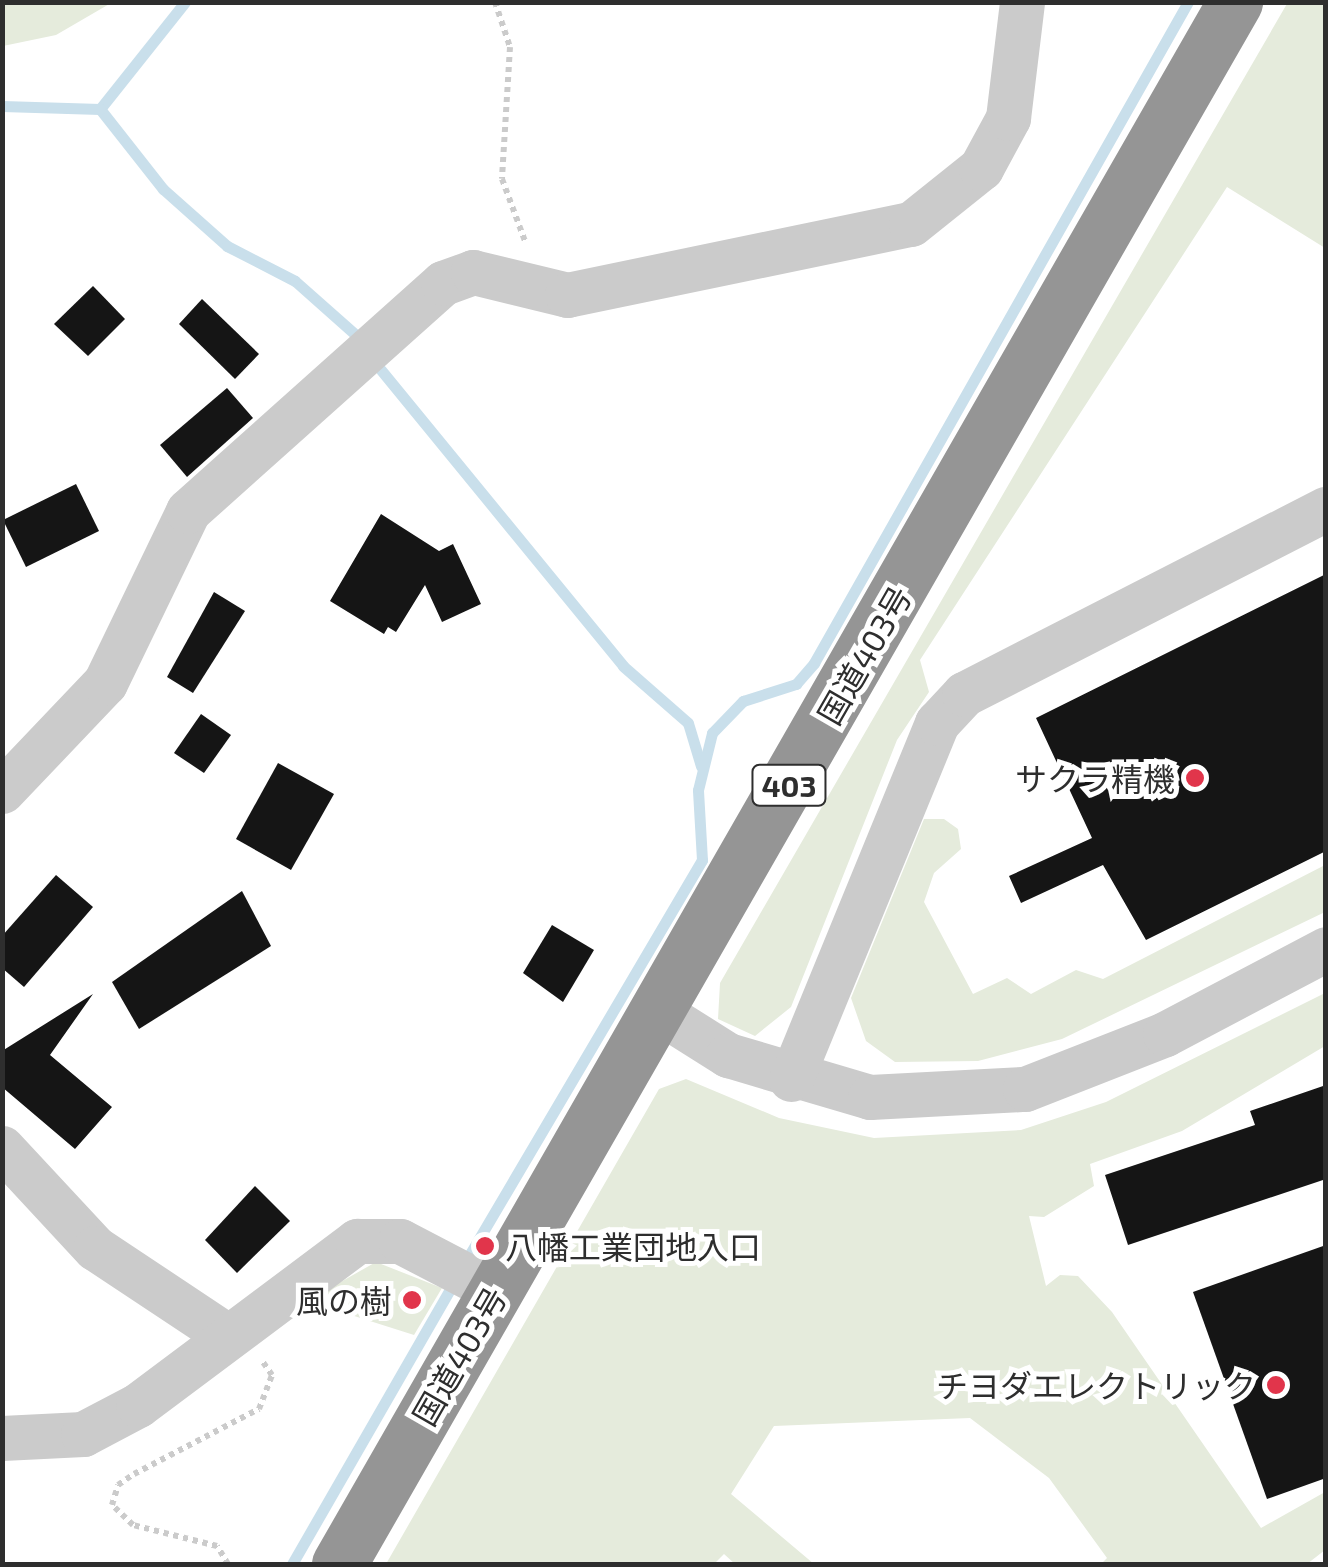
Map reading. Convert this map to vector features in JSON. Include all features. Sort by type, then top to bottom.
[{"type":"highway","name":"国道403号","points":[[339,1564],[472,1279],[658,1011],[1236,2]]},
{"type":"street","points":[[2,791],[105,683],[188,511],[443,283],[473,272],[567,296],[911,224],[981,168],[1008,118],[1022,2]]},
{"type":"street","points":[[792,1079],[937,723],[964,694],[1326,509]]},
{"type":"street","points":[[658,1011],[728,1054],[792,1079],[870,1097],[1025,1088],[1165,1034],[1326,949]]},
{"type":"street","points":[[2,1148],[95,1248],[226,1334]]},
{"type":"street","points":[[2,1438],[83,1434],[138,1405],[226,1334],[357,1240],[400,1241],[472,1279]]},
{"type":"path","points":[[495,2],[510,46],[502,179],[542,289]]},
{"type":"path","points":[[226,1334],[260,1358],[272,1375],[271,1392],[259,1409],[118,1485],[112,1504],[133,1526],[217,1546],[228,1564]]},
{"type":"green space","points":[[1288,2],[1325,3],[1325,248],[1227,187],[920,660],[929,692],[897,740],[791,1007],[755,1036],[718,1019],[720,983]]},
{"type":"green space","points":[[2,3],[111,3],[56,35],[3,46]]},
{"type":"green space","points":[[924,819],[944,819],[958,829],[961,849],[934,873],[924,902],[973,994],[1007,978],[1031,994],[1076,970],[1103,979],[1325,865],[1325,912],[1062,1039],[978,1061],[895,1062],[866,1041],[851,998]]},
{"type":"green space","points":[[1325,993],[1325,1046],[1182,1131],[1090,1164],[1094,1186],[1044,1217],[1029,1216],[1046,1286],[1060,1275],[1078,1276],[1112,1312],[1261,1528],[1325,1492],[1325,1550],[1307,1564],[1101,1564],[1107,1558],[1049,1478],[970,1418],[774,1426],[731,1494],[814,1564],[735,1564],[724,1554],[714,1564],[386,1564],[659,1089],[686,1079],[779,1118],[874,1138],[1021,1130],[1106,1102]]},
{"type":"green space","points":[[376,1262],[442,1288],[414,1335],[307,1301]]},
{"type":"building","points":[[93,286],[125,319],[88,356],[54,324]]},
{"type":"building","points":[[202,299],[259,354],[235,379],[179,324]]},
{"type":"building","points":[[227,388],[253,418],[187,477],[160,445]]},
{"type":"building","points":[[76,484],[99,531],[26,567],[3,520]]},
{"type":"building","points":[[381,514],[439,551],[453,544],[481,604],[442,622],[425,585],[396,632],[388,627],[384,634],[330,601]]},
{"type":"building","name":"サクラ精機","points":[[1326,574],[1326,851],[1146,940],[1103,865],[1021,903],[1009,876],[1092,838],[1036,718]]},
{"type":"building","points":[[214,592],[245,611],[193,693],[167,677]]},
{"type":"building","points":[[201,714],[231,735],[204,773],[174,753]]},
{"type":"building","points":[[278,763],[334,794],[291,870],[236,839]]},
{"type":"building","points":[[56,875],[93,907],[24,987],[2,968],[2,936]]},
{"type":"building","points":[[242,891],[271,946],[139,1029],[112,982]]},
{"type":"building","points":[[552,925],[594,950],[563,1002],[523,973]]},
{"type":"building","points":[[93,994],[50,1055],[112,1107],[75,1149],[2,1087],[2,1051]]},
{"type":"building","points":[[1326,1085],[1326,1179],[1128,1245],[1105,1175],[1255,1125],[1250,1111]]},
{"type":"building","points":[[255,1186],[290,1221],[237,1273],[205,1240]]},
{"type":"building","name":"チヨダエレクトリック","points":[[1326,1245],[1326,1478],[1267,1499],[1193,1292]]},
{"type":"waterway","points":[[185,2],[100,109],[163,189],[227,246],[295,281],[355,334]]},
{"type":"waterway","points":[[464,1264],[702,860],[698,790],[712,733],[743,701],[796,684],[814,663],[1188,2]]},
{"type":"waterway","points":[[2,106],[100,109]]},
{"type":"waterway","points":[[381,370],[623,666],[688,723],[701,766]]},
{"type":"waterway","points":[[292,1564],[455,1280]]},
{"type":"place","name":"サクラ精機","points":[[1195,778]]},
{"type":"place","name":"八幡工業団地入口","points":[[485,1246]]},
{"type":"place","name":"風の樹","points":[[412,1300]]},
{"type":"place","name":"チヨダエレクトリック","points":[[1276,1385]]}]
